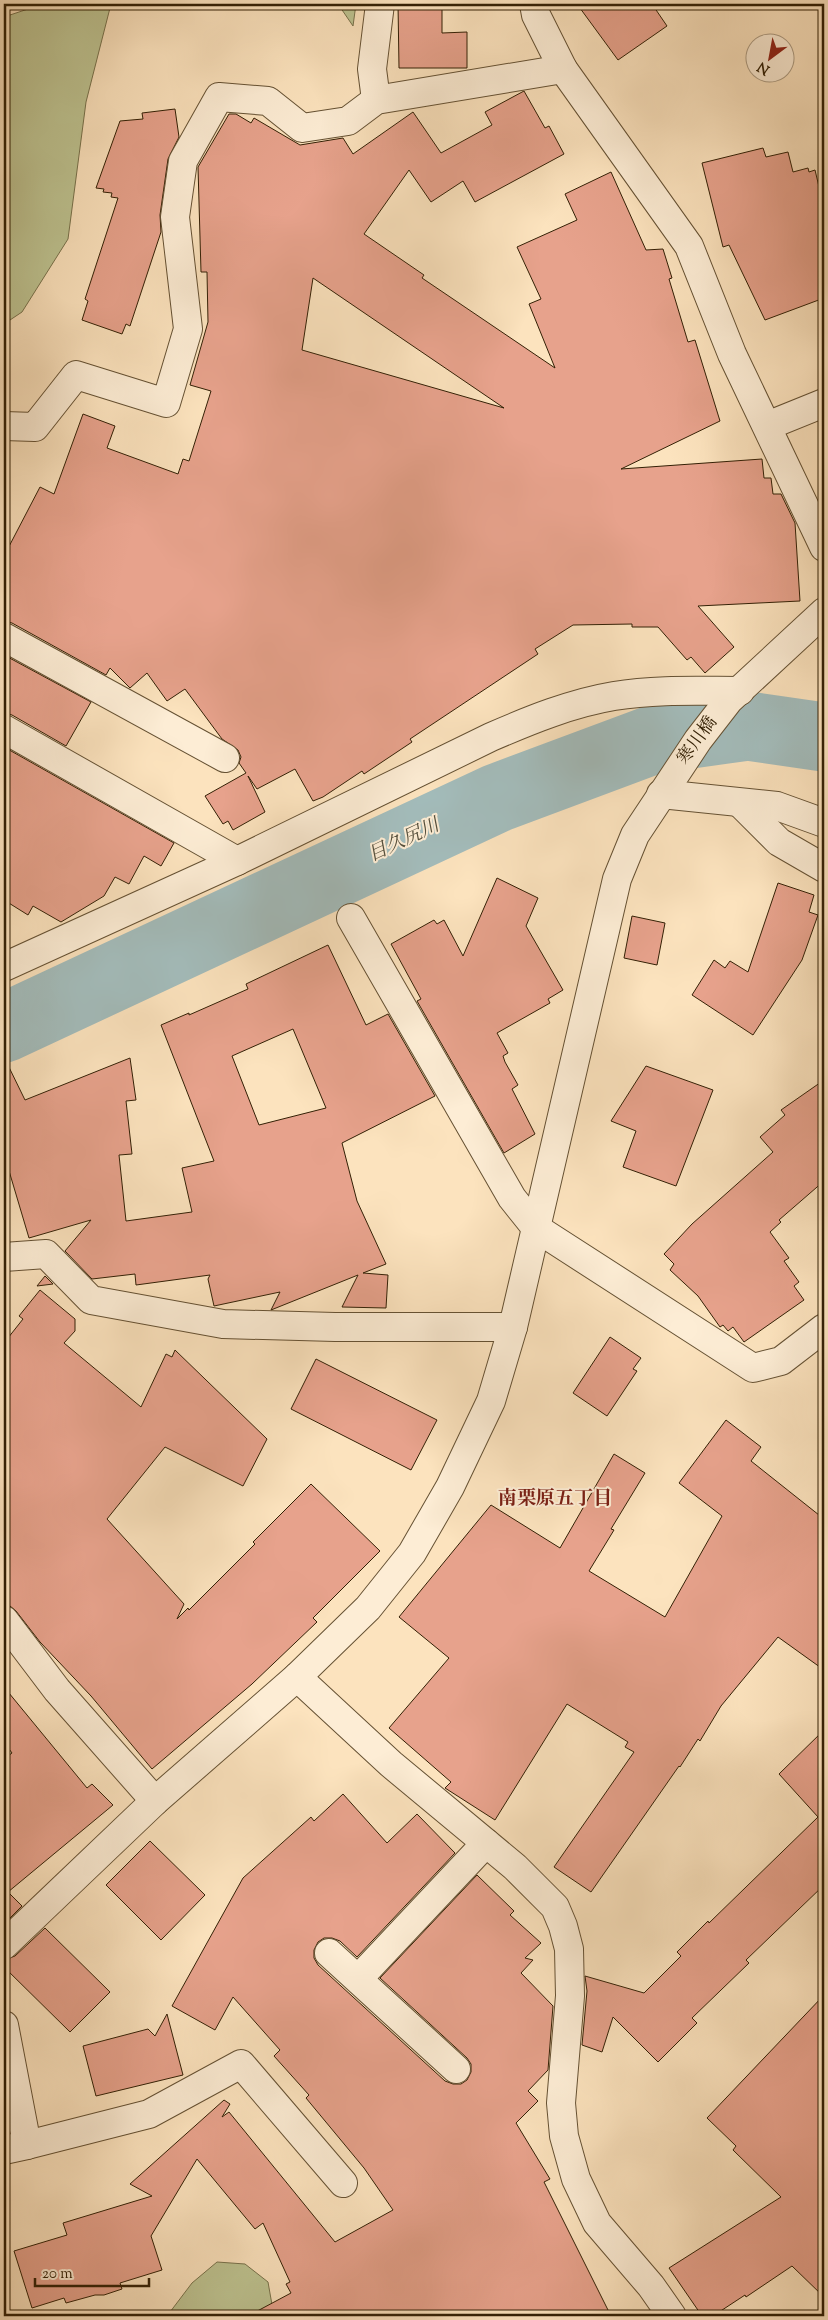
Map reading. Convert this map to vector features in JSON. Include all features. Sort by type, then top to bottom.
[{"type":"street","points":[[376,100],[372,69],[380,4]]},
{"type":"street","points":[[534,4],[536,15],[563,69],[689,246],[732,354],[824,547]]},
{"type":"street","points":[[4,426],[35,427],[76,375],[166,403],[188,329],[175,217],[183,161],[219,97],[268,101],[302,128],[348,121],[376,100],[563,69]]},
{"type":"street","points":[[767,426],[824,403]]},
{"type":"street","name":"寒川橋","points":[[4,1944],[155,1801],[297,1677],[368,1608],[412,1553],[450,1487],[492,1401],[514,1327],[617,880],[636,835],[665,788],[735,696],[824,612]]},
{"type":"street","points":[[4,637],[225,758]]},
{"type":"street","points":[[4,968],[237,861],[491,737],[530,720],[614,696],[675,690],[735,696]]},
{"type":"street","points":[[4,729],[237,861]]},
{"type":"street","points":[[665,788],[740,803],[777,806],[824,823]]},
{"type":"street","points":[[740,803],[778,842],[824,868]]},
{"type":"street","points":[[351,918],[512,1198],[536,1228],[753,1368],[781,1361],[824,1328]]},
{"type":"street","points":[[4,1257],[46,1254],[90,1300],[223,1324],[335,1327],[514,1327]]},
{"type":"street","points":[[4,1620],[57,1690],[155,1801]]},
{"type":"street","points":[[297,1677],[391,1764],[515,1867],[555,1908],[563,1926],[569,1949],[570,1996],[561,2103],[564,2136],[576,2179],[597,2223],[651,2286],[672,2316]]},
{"type":"street","points":[[359,1978],[486,1843]]},
{"type":"street","points":[[329,1953],[359,1978],[456,2069]]},
{"type":"street","points":[[4,2025],[16,2148],[149,2114],[241,2064],[343,2183]]},
{"type":"green space","points":[[43,4],[111,4],[86,102],[68,239],[22,312],[4,324],[4,17]]},
{"type":"green space","points":[[338,4],[356,4],[353,26]]},
{"type":"green space","points":[[217,2262],[245,2264],[268,2282],[274,2316],[167,2316],[192,2283]]},
{"type":"water","points":[[692,713],[743,714],[824,729],[824,755],[773,743],[734,740],[705,744],[660,755]]},
{"type":"pier","points":[[694,710],[745,711],[719,744],[658,757]]},
{"type":"building","points":[[398,4],[442,4],[442,33],[467,32],[467,68],[399,68]]},
{"type":"building","points":[[577,4],[652,4],[667,26],[618,60]]},
{"type":"building","points":[[524,91],[545,128],[549,126],[564,154],[475,202],[463,181],[431,202],[409,170],[364,234],[424,275],[422,278],[555,368],[529,304],[541,299],[517,247],[577,220],[565,194],[611,172],[646,250],[663,249],[672,278],[669,279],[688,342],[695,340],[720,421],[621,469],[762,459],[764,478],[771,478],[773,494],[781,494],[795,523],[800,601],[698,606],[734,647],[705,673],[691,657],[687,660],[658,627],[632,627],[632,624],[573,625],[535,649],[538,654],[410,739],[412,742],[364,774],[362,771],[323,797],[313,801],[295,769],[257,789],[248,776],[265,812],[233,830],[228,821],[223,824],[205,796],[246,773],[239,763],[241,757],[238,750],[222,739],[185,689],[167,701],[147,673],[130,688],[110,668],[106,675],[12,623],[4,621],[4,556],[40,487],[54,494],[83,414],[115,426],[107,448],[178,474],[183,459],[189,461],[211,391],[190,385],[208,322],[207,272],[201,272],[198,167],[229,114],[236,114],[251,123],[254,118],[300,145],[343,138],[353,154],[413,112],[441,153],[492,125],[485,112]],"holes":[[[313,278],[504,408],[302,350]]]},
{"type":"building","points":[[175,109],[179,137],[168,159],[160,215],[161,232],[130,326],[126,324],[122,334],[82,320],[88,301],[85,299],[118,198],[111,197],[112,193],[103,192],[104,189],[96,188],[120,121],[143,119],[142,113]]},
{"type":"building","points":[[763,148],[766,157],[788,152],[793,172],[808,168],[809,172],[815,170],[824,208],[824,298],[765,320],[729,245],[723,247],[702,163]]},
{"type":"building","points":[[4,655],[91,702],[66,746],[12,715],[4,713]]},
{"type":"building","points":[[4,747],[174,843],[161,866],[144,856],[129,884],[115,877],[104,896],[61,922],[33,906],[28,915],[4,900]]},
{"type":"building","points":[[497,878],[538,898],[526,926],[563,990],[548,999],[550,1003],[497,1033],[508,1053],[503,1056],[505,1062],[518,1085],[512,1089],[535,1134],[504,1153],[417,1001],[421,999],[391,944],[434,920],[437,924],[444,920],[463,956]]},
{"type":"building","points":[[778,883],[814,895],[809,912],[818,915],[802,960],[753,1035],[692,995],[714,960],[725,968],[730,961],[748,972]]},
{"type":"building","points":[[632,916],[665,923],[657,965],[624,958]]},
{"type":"building","points":[[328,945],[366,1025],[388,1014],[435,1096],[342,1143],[357,1201],[386,1264],[363,1273],[388,1275],[386,1308],[342,1307],[358,1275],[271,1310],[280,1292],[214,1306],[208,1279],[210,1275],[136,1285],[135,1274],[92,1279],[65,1251],[91,1220],[29,1238],[4,1154],[4,1057],[25,1100],[130,1058],[136,1100],[126,1101],[132,1154],[119,1155],[126,1221],[192,1212],[182,1168],[214,1161],[161,1025],[248,989],[246,984]],"holes":[[[293,1029],[326,1108],[259,1125],[232,1056]]]},
{"type":"building","points":[[646,1066],[713,1090],[676,1186],[623,1167],[636,1131],[611,1121]]},
{"type":"building","points":[[824,1080],[824,1181],[779,1220],[781,1222],[770,1232],[789,1258],[784,1261],[799,1282],[794,1286],[804,1300],[744,1342],[733,1327],[728,1331],[723,1325],[720,1327],[698,1296],[670,1270],[674,1264],[664,1254],[692,1224],[773,1152],[760,1137],[785,1115],[781,1110]]},
{"type":"building","points":[[45,1276],[53,1284],[37,1286]]},
{"type":"building","points":[[40,1290],[75,1319],[75,1331],[64,1343],[141,1407],[166,1354],[172,1357],[175,1350],[267,1439],[243,1486],[165,1447],[107,1519],[184,1604],[177,1619],[188,1608],[189,1610],[255,1544],[253,1542],[311,1484],[380,1551],[313,1618],[317,1622],[252,1684],[152,1769],[91,1696],[40,1642],[16,1611],[10,1606],[4,1605],[4,1343],[23,1319],[19,1316]]},
{"type":"building","points":[[610,1337],[641,1358],[633,1369],[637,1371],[607,1416],[573,1393]]},
{"type":"building","points":[[316,1359],[437,1420],[411,1470],[291,1409]]},
{"type":"building","points":[[726,1420],[761,1447],[751,1461],[824,1519],[824,1670],[778,1637],[721,1706],[700,1741],[698,1739],[591,1892],[554,1867],[634,1752],[625,1747],[628,1742],[567,1704],[495,1820],[445,1788],[451,1782],[389,1728],[449,1658],[399,1617],[491,1505],[560,1548],[614,1454],[645,1473],[611,1529],[614,1530],[589,1571],[665,1617],[722,1516],[679,1483]]},
{"type":"building","points":[[4,1687],[87,1788],[92,1784],[113,1805],[8,1892],[22,1906],[4,1924],[4,1759],[12,1753],[4,1742]]},
{"type":"building","points":[[824,1730],[824,1885],[746,1960],[749,1963],[692,2018],[697,2023],[658,2062],[613,2017],[602,2052],[582,2045],[587,1991],[585,1976],[644,1993],[681,1956],[677,1952],[818,1817],[779,1774]]},
{"type":"building","points":[[343,1794],[387,1843],[417,1814],[455,1853],[357,1957],[340,1941],[332,1938],[324,1938],[318,1942],[314,1950],[314,1958],[318,1965],[445,2081],[461,2084],[467,2080],[471,2072],[471,2064],[467,2058],[380,1978],[477,1875],[514,1911],[510,1915],[541,1943],[525,1958],[533,1960],[521,1973],[553,2006],[548,2070],[528,2091],[538,2101],[516,2123],[550,2179],[544,2182],[611,2316],[248,2316],[291,2293],[286,2284],[290,2282],[263,2223],[255,2229],[197,2159],[151,2236],[162,2270],[120,2283],[122,2289],[104,2295],[95,2295],[66,2303],[64,2298],[32,2308],[14,2251],[67,2235],[63,2223],[152,2196],[130,2184],[224,2100],[230,2104],[222,2117],[229,2112],[335,2242],[393,2210],[364,2168],[306,2098],[309,2095],[274,2056],[280,2050],[233,1997],[215,2030],[172,2006],[243,1878],[311,1817],[314,1821]]},
{"type":"building","points":[[150,1841],[205,1895],[161,1940],[106,1885]]},
{"type":"building","points":[[45,1928],[110,1992],[70,2032],[4,1967],[4,1960],[15,1956]]},
{"type":"building","points":[[824,1995],[824,2297],[792,2266],[746,2297],[745,2295],[713,2316],[702,2316],[669,2268],[781,2197],[733,2150],[736,2146],[707,2118]]},
{"type":"building","points":[[167,2014],[183,2075],[96,2096],[83,2046],[148,2029],[155,2036]]},
{"type":"waterway","name":"目久尻川","points":[[4,1028],[497,798],[655,739],[748,726],[824,737]]},
{"type":"district","name":"南栗原五丁目","points":[[555,1499]]}]
